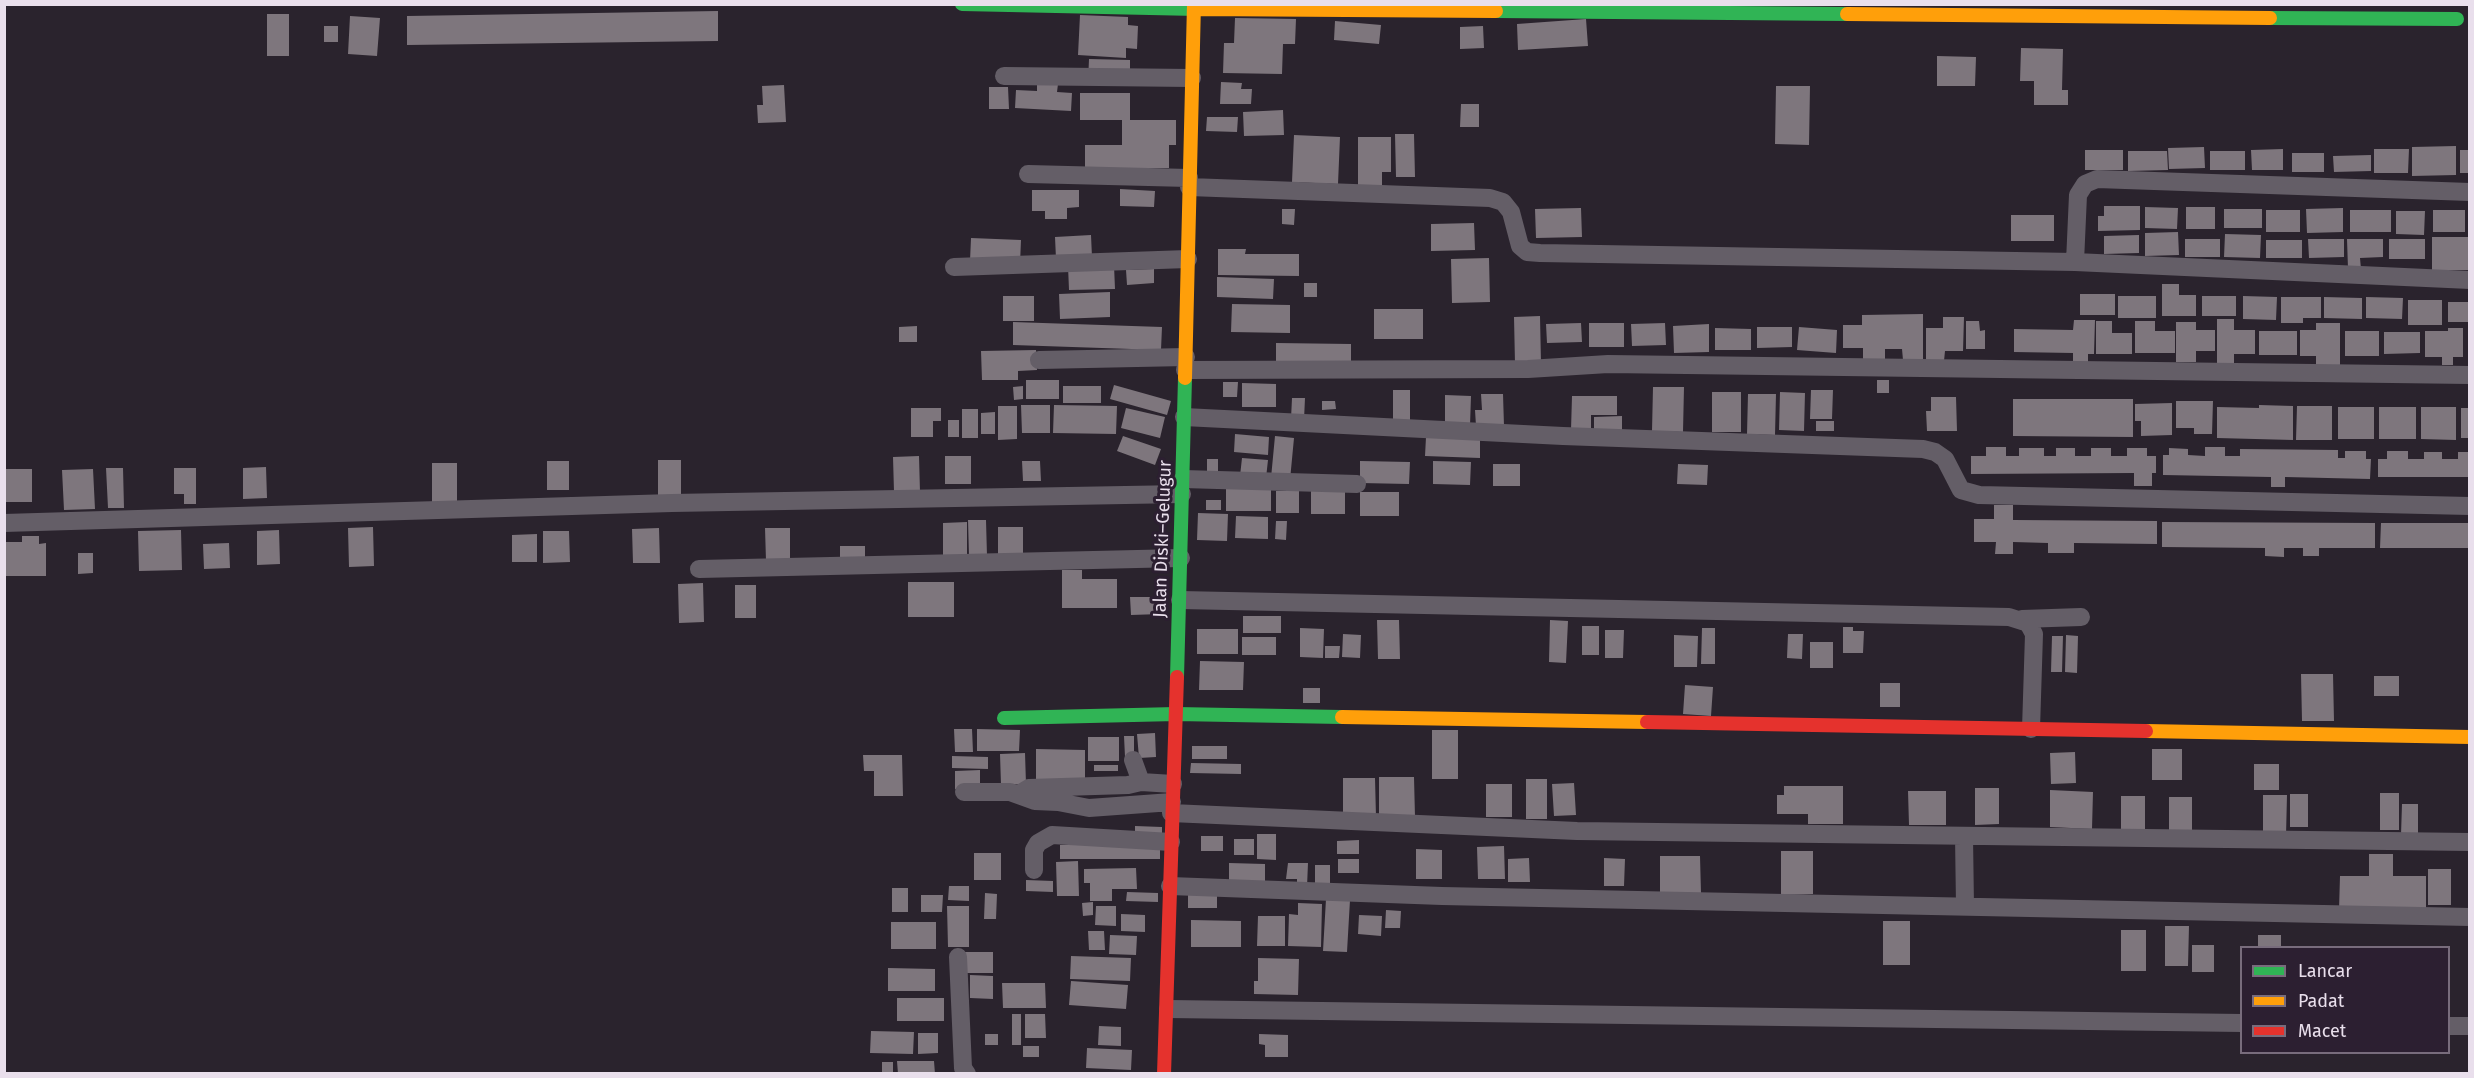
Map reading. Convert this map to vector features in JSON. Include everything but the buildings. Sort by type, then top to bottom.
[{"type":"street","points":[[962,4],[2457,19]]},
{"type":"street","name":"Jalan Diski–Gelugur","points":[[1164,1074],[1182,558],[1194,7]]},
{"type":"street","points":[[1004,76],[1192,78]]},
{"type":"street","points":[[1028,174],[1491,198],[1503,202],[1511,212],[1520,246],[1527,252],[1540,253],[2075,262],[2469,280]]},
{"type":"street","points":[[2075,262],[2078,195],[2085,184],[2097,179],[2469,192]]},
{"type":"street","points":[[954,267],[1188,258]]},
{"type":"street","points":[[1039,360],[1528,369],[1608,364],[2469,375]]},
{"type":"street","points":[[1184,417],[1563,436],[1923,449],[1935,452],[1945,459],[1961,490],[1979,495],[2469,506]]},
{"type":"street","points":[[4,523],[1182,486],[1357,484]]},
{"type":"street","points":[[699,569],[1182,558]]},
{"type":"street","points":[[1180,600],[2022,619],[2081,617]]},
{"type":"street","points":[[2022,619],[2028,623],[2034,634],[2031,729]]},
{"type":"street","points":[[1004,718],[1176,714],[2469,736]]},
{"type":"street","points":[[1134,760],[1150,804]]},
{"type":"street","points":[[1019,794],[1029,788],[1128,786],[1144,783],[1172,800]]},
{"type":"street","points":[[964,792],[1010,792],[1035,801],[1058,802],[1089,808],[1150,804],[1172,800],[1577,831],[2469,842]]},
{"type":"street","points":[[1034,870],[1034,850],[1038,843],[1052,835],[1171,842]]},
{"type":"street","points":[[1964,836],[1965,906]]},
{"type":"street","points":[[1170,885],[1442,896],[2469,917]]},
{"type":"street","points":[[958,957],[963,1068],[968,1074]]},
{"type":"street","points":[[1168,1009],[2240,1023]]},
{"type":"street","points":[[2450,1026],[2469,1026]]},
{"type":"traffic: fast","points":[[962,4],[1197,9]]},
{"type":"traffic: fast","points":[[1496,11],[1847,14]]},
{"type":"traffic: fast","points":[[2270,18],[2457,19]]},
{"type":"traffic: fast","points":[[1177,677],[1185,378]]},
{"type":"traffic: fast","points":[[1004,718],[1176,714],[1342,717]]},
{"type":"traffic: slow","points":[[1185,378],[1194,4]]},
{"type":"traffic: slow","points":[[1197,9],[1496,11]]},
{"type":"traffic: slow","points":[[1847,14],[2270,18]]},
{"type":"traffic: slow","points":[[1342,717],[1647,722]]},
{"type":"traffic: slow","points":[[2146,731],[2470,737]]},
{"type":"traffic: jam","points":[[1164,1074],[1177,677]]},
{"type":"traffic: jam","points":[[1647,722],[2146,731]]}]
